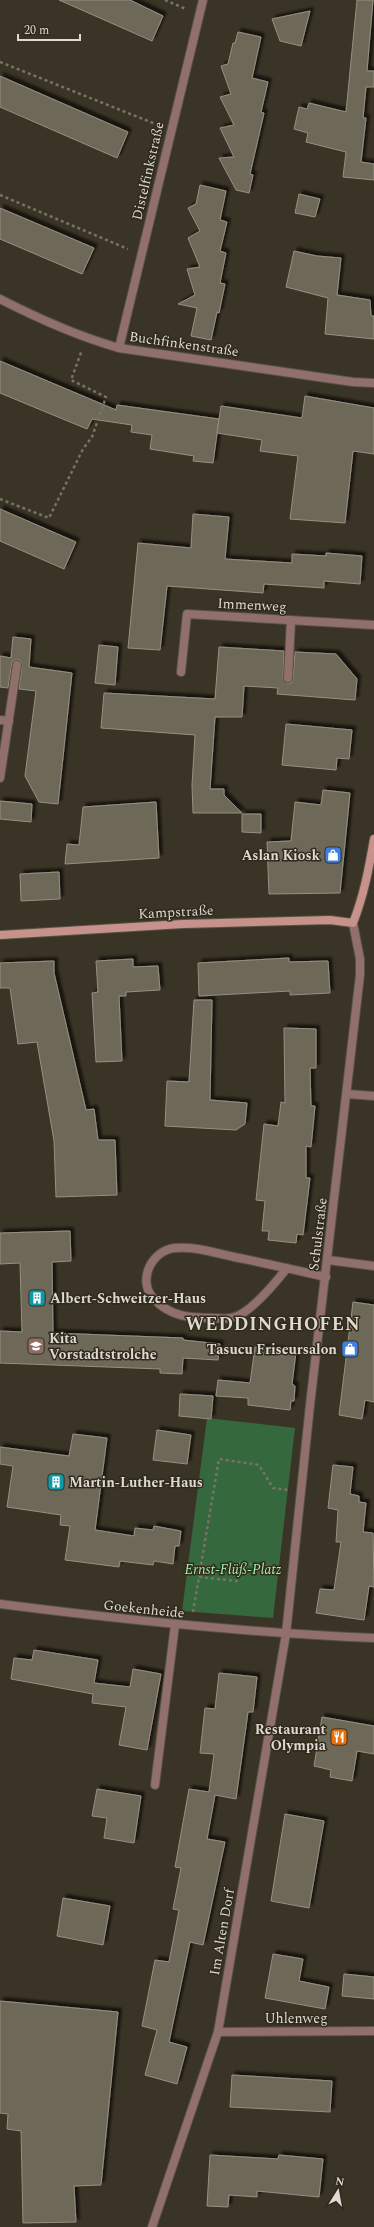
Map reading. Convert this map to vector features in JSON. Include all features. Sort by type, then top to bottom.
[{"type":"main road","points":[[353,923],[361,902],[373,852],[374,839]]},
{"type":"main road","name":"Kampstraße","points":[[0,935],[183,924],[330,920],[353,923]]},
{"type":"street","name":"Distelfinkstraße","points":[[119,348],[203,0]]},
{"type":"street","name":"Buchfinkenstraße","points":[[0,299],[54,326],[86,339],[119,348],[353,382],[374,383]]},
{"type":"street","name":"Immenweg","points":[[181,672],[187,614],[374,625]]},
{"type":"street","points":[[288,678],[291,620]]},
{"type":"street","points":[[0,778],[17,665]]},
{"type":"street","points":[[0,720],[9,721]]},
{"type":"street","name":"Schulstraße","points":[[286,1634],[360,975],[360,959],[353,923]]},
{"type":"street","points":[[346,1094],[374,1096]]},
{"type":"street","points":[[287,1268],[259,1301],[232,1318],[188,1318],[173,1314],[153,1298],[147,1287],[148,1271],[152,1259],[165,1250],[175,1248],[205,1251],[287,1268],[326,1277]]},
{"type":"street","points":[[328,1260],[374,1266]]},
{"type":"street","name":"Goekenheide","points":[[0,1604],[101,1618],[175,1625],[286,1634],[374,1638]]},
{"type":"street","points":[[155,1785],[175,1625]]},
{"type":"street","name":"Im Alten Dorf","points":[[152,2227],[218,2032],[286,1634]]},
{"type":"street","name":"Uhlenweg","points":[[218,2032],[374,2031]]},
{"type":"path","points":[[165,0],[199,14]]},
{"type":"path","points":[[0,62],[172,130]]},
{"type":"path","points":[[0,195],[142,255]]},
{"type":"path","points":[[0,499],[49,518],[83,449],[92,437],[106,397],[71,380],[86,339]]},
{"type":"path","points":[[191,1626],[219,1459],[259,1465],[273,1488],[301,1492]]},
{"type":"path","points":[[199,1577],[237,1581],[240,1563],[293,1568]]},
{"type":"green space","name":"Ernst-Flüß-Platz","points":[[207,1418],[295,1428],[273,1618],[182,1611]]},
{"type":"building","points":[[59,0],[130,0],[163,16],[152,41]]},
{"type":"building","points":[[357,0],[373,0],[367,71],[374,71],[374,87],[366,87],[363,118],[366,118],[361,162],[374,164],[374,180],[343,177],[346,152],[306,142],[308,133],[294,129],[299,107],[307,109],[309,103],[346,112]]},
{"type":"building","points":[[310,11],[301,46],[280,41],[272,19]]},
{"type":"building","points":[[238,32],[261,37],[252,78],[268,82],[261,112],[264,113],[250,174],[253,175],[249,193],[236,190],[219,158],[234,157],[220,128],[234,125],[220,97],[231,94],[221,66],[228,64],[233,43],[235,43]]},
{"type":"building","points":[[0,76],[128,132],[117,158],[0,107]]},
{"type":"building","points":[[200,185],[226,191],[220,220],[227,222],[220,251],[226,253],[220,283],[225,284],[219,313],[217,312],[211,340],[191,336],[197,308],[178,304],[195,295],[187,269],[200,267],[188,238],[200,231],[188,208],[196,204]]},
{"type":"building","points":[[299,194],[320,199],[315,217],[295,213]]},
{"type":"building","points":[[0,208],[94,248],[82,274],[0,239]]},
{"type":"building","points":[[294,251],[317,256],[341,258],[337,295],[370,300],[371,316],[374,316],[374,339],[325,334],[328,298],[286,287]]},
{"type":"building","points":[[0,361],[116,410],[117,405],[219,419],[213,463],[193,461],[194,456],[150,449],[152,435],[131,432],[132,425],[92,419],[87,429],[0,393]]},
{"type":"building","points":[[305,396],[374,408],[374,454],[353,451],[345,523],[290,519],[298,456],[260,451],[262,440],[217,433],[221,406],[302,418]]},
{"type":"building","points":[[0,509],[76,542],[64,569],[0,541]]},
{"type":"building","points":[[193,514],[229,517],[225,559],[292,563],[292,554],[326,556],[326,553],[362,556],[360,584],[324,581],[324,588],[264,584],[263,593],[167,586],[160,650],[128,648],[138,543],[191,548]]},
{"type":"building","points":[[13,637],[31,639],[29,667],[72,673],[58,804],[39,802],[25,776],[36,691],[19,689],[22,666],[20,660],[15,660],[12,662],[8,688],[0,687],[0,656],[11,658]]},
{"type":"building","points":[[99,645],[118,647],[115,685],[95,683]]},
{"type":"building","points":[[219,647],[284,651],[283,678],[287,683],[291,683],[293,679],[295,652],[336,654],[357,679],[355,700],[277,694],[278,688],[244,686],[242,717],[215,717],[210,789],[224,789],[224,795],[242,813],[193,813],[192,785],[195,735],[101,728],[104,693],[215,699]]},
{"type":"building","points":[[286,724],[352,730],[349,759],[337,758],[336,770],[282,765]]},
{"type":"building","points":[[323,790],[350,793],[340,893],[269,894],[267,842],[291,841],[295,802],[321,805]]},
{"type":"building","points":[[0,801],[32,804],[31,822],[0,819]]},
{"type":"building","points":[[156,802],[159,858],[65,864],[67,844],[79,845],[83,807]]},
{"type":"building","points":[[242,814],[261,814],[261,833],[242,832]]},
{"type":"building","points":[[59,872],[60,899],[21,901],[20,874]]},
{"type":"building","points":[[289,958],[289,962],[328,961],[330,993],[290,995],[290,991],[199,996],[198,963]]},
{"type":"building","points":[[133,959],[133,967],[158,966],[160,990],[126,992],[126,996],[119,996],[122,1061],[96,1062],[92,993],[98,992],[96,961]]},
{"type":"building","points":[[54,961],[54,973],[86,1110],[94,1109],[98,1140],[115,1140],[117,1195],[56,1197],[54,1141],[37,1042],[18,1044],[10,988],[0,988],[0,963]]},
{"type":"building","points":[[194,1000],[212,1000],[210,1100],[247,1103],[245,1124],[236,1130],[165,1126],[167,1081],[189,1082]]},
{"type":"building","points":[[284,1028],[316,1029],[316,1068],[310,1068],[311,1106],[315,1106],[311,1147],[306,1146],[306,1178],[310,1178],[303,1235],[297,1234],[296,1243],[268,1240],[269,1231],[262,1231],[265,1201],[256,1200],[264,1124],[278,1126],[281,1102],[285,1103]]},
{"type":"building","name":"Albert-Schweitzer-Haus","points":[[70,1231],[71,1261],[52,1262],[53,1333],[183,1338],[183,1340],[220,1344],[218,1360],[183,1358],[182,1374],[160,1373],[160,1369],[0,1363],[0,1331],[22,1332],[20,1263],[0,1264],[0,1233]]},
{"type":"building","points":[[353,1302],[374,1305],[374,1402],[365,1400],[362,1419],[339,1415]]},
{"type":"building","points":[[255,1347],[296,1352],[292,1384],[295,1386],[294,1401],[291,1401],[290,1410],[248,1405],[248,1398],[216,1396],[218,1380],[250,1383]]},
{"type":"building","points":[[180,1394],[213,1396],[211,1419],[179,1416]]},
{"type":"building","points":[[157,1430],[191,1435],[187,1464],[153,1460]]},
{"type":"building","name":"Martin-Luther-Haus","points":[[73,1434],[107,1438],[95,1530],[134,1536],[135,1528],[153,1530],[154,1526],[181,1531],[179,1546],[175,1546],[173,1564],[154,1561],[153,1565],[120,1561],[119,1567],[65,1560],[70,1526],[60,1525],[61,1515],[7,1507],[13,1466],[0,1464],[0,1447],[69,1456]]},
{"type":"building","points":[[333,1465],[353,1467],[350,1494],[359,1496],[359,1502],[366,1503],[363,1532],[373,1533],[374,1587],[369,1586],[364,1620],[316,1613],[320,1589],[334,1590],[341,1542],[336,1542],[338,1510],[328,1508]]},
{"type":"building","points":[[34,1650],[98,1660],[94,1683],[130,1687],[133,1669],[161,1674],[147,1750],[119,1745],[126,1707],[92,1703],[93,1694],[11,1679],[14,1658],[32,1660]]},
{"type":"building","points":[[219,1673],[257,1677],[253,1712],[248,1712],[236,1799],[215,1795],[207,1839],[225,1842],[203,1945],[190,1942],[169,2042],[187,2047],[177,2084],[145,2075],[157,2030],[142,2026],[155,1960],[169,1962],[179,1910],[173,1909],[181,1868],[175,1867],[189,1789],[209,1792],[214,1754],[200,1753],[205,1708],[215,1709]]},
{"type":"building","points":[[322,1717],[374,1726],[374,1754],[357,1751],[352,1781],[330,1777],[331,1770],[314,1766]]},
{"type":"building","points":[[97,1789],[141,1796],[134,1843],[104,1838],[107,1818],[92,1816]]},
{"type":"building","points":[[285,1814],[324,1821],[309,1908],[271,1901]]},
{"type":"building","points":[[63,1898],[110,1906],[103,1945],[57,1936]]},
{"type":"building","points":[[273,1954],[303,1959],[299,1981],[329,1987],[325,2009],[265,1998]]},
{"type":"building","points":[[344,1974],[374,1977],[374,1999],[342,1996]]},
{"type":"building","points":[[0,2001],[118,2012],[101,2185],[74,2186],[76,2222],[23,2223],[21,2131],[7,2129],[8,2114],[0,2113]]},
{"type":"building","points":[[232,2075],[332,2081],[330,2112],[230,2107]]},
{"type":"building","points":[[210,2155],[278,2159],[279,2155],[323,2159],[319,2197],[257,2191],[257,2197],[229,2195],[228,2207],[207,2206]]},
{"type":"place","name":"Aslan Kiosk","points":[[333,855]]},
{"type":"place","name":"Albert-Schweitzer-Haus","points":[[37,1298]]},
{"type":"place","name":"Kita Vorstadtstrolche","points":[[36,1346]]},
{"type":"place","name":"Tasucu Friseursalon","points":[[350,1349]]},
{"type":"place","name":"Martin-Luther-Haus","points":[[56,1482]]},
{"type":"place","name":"Restaurant Olympia","points":[[339,1737]]},
{"type":"district","name":"WEDDINGHOFEN","points":[[273,1324]]}]
